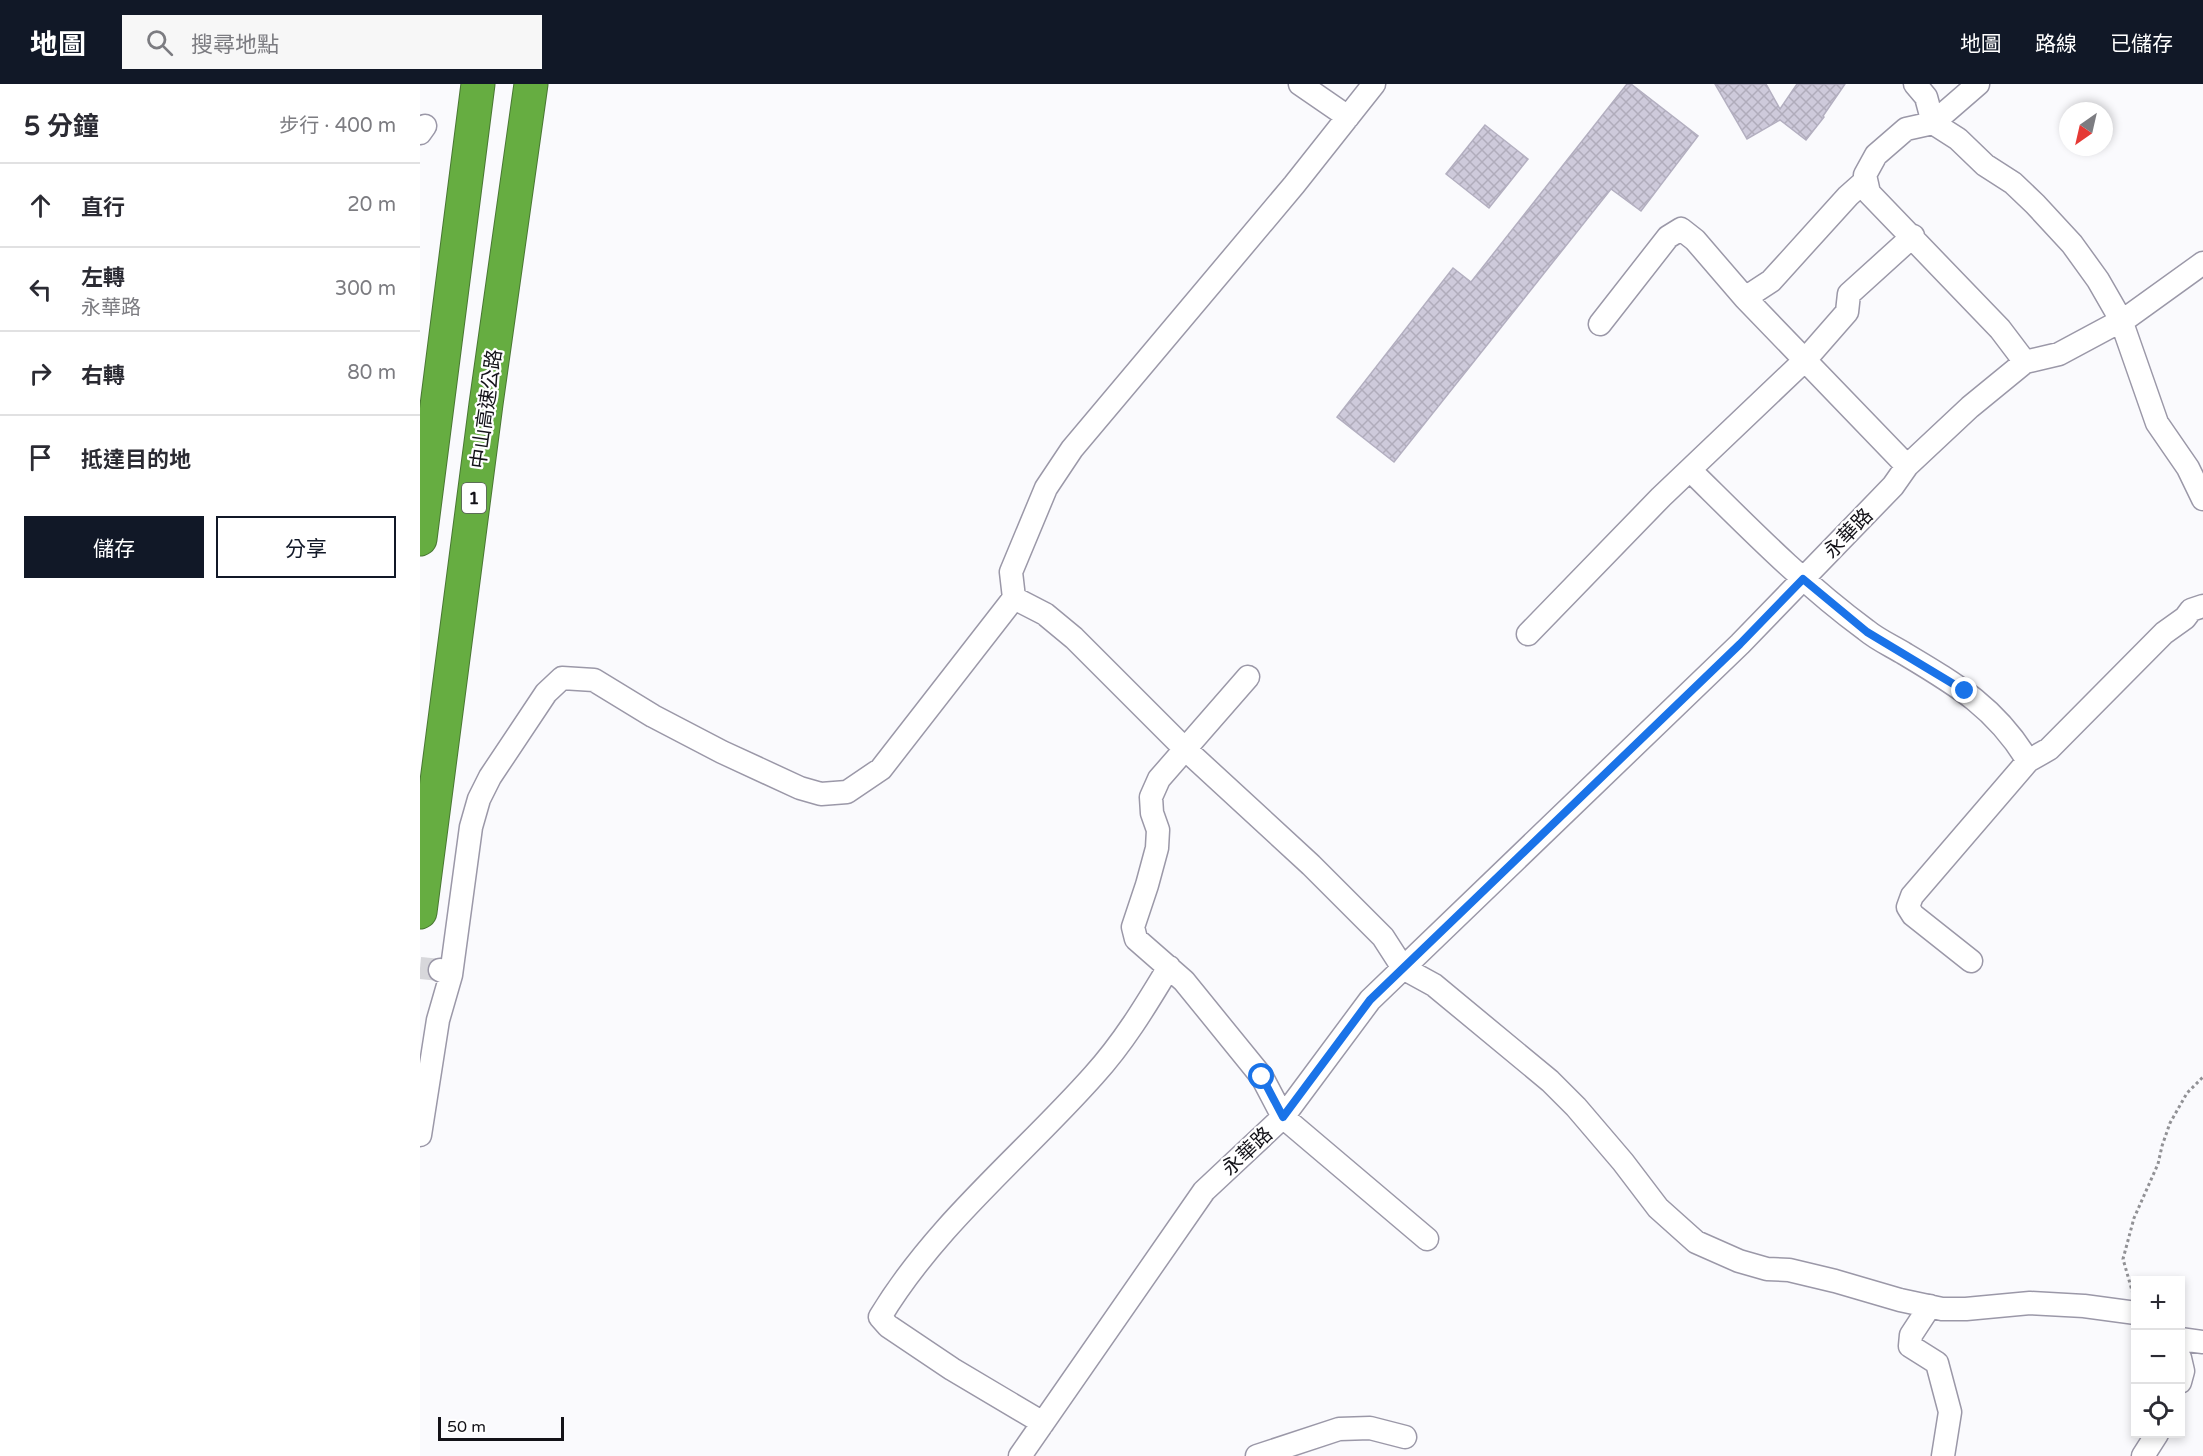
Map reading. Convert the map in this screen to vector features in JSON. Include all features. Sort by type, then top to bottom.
[{"type":"highway","points":[[420,538],[478,84]]},
{"type":"highway","name":"中山高速公路","points":[[420,912],[486,404],[531,84]]},
{"type":"street","points":[[1299,84],[1348,117]]},
{"type":"street","points":[[420,1135],[471,827],[479,799],[489,777],[546,693],[562,678],[594,680],[652,716],[722,752],[800,788],[821,794],[847,792],[882,770],[1014,598],[1011,572],[1046,488],[1072,449],[1294,185],[1374,84]]},
{"type":"street","points":[[1915,84],[1926,97],[1933,123],[1958,139],[1985,165],[2013,183],[2072,244],[2098,280],[2121,320],[2157,423],[2188,468],[2203,499]]},
{"type":"street","points":[[1978,84],[1933,123],[1906,129],[1876,155],[1865,175],[1869,193],[1913,236],[2000,329],[2025,362]]},
{"type":"street","points":[[1745,298],[1771,281],[1848,196],[1866,180]]},
{"type":"street","points":[[1600,324],[1668,237],[1681,229],[1695,240],[1745,298],[1907,466]]},
{"type":"street","points":[[1528,634],[1661,497],[1805,360],[1847,312],[1849,294],[1913,236]]},
{"type":"street","name":"永華路","points":[[1020,1456],[1204,1191],[1283,1117],[1370,1000],[1740,644],[1893,486],[1907,466],[1970,408],[2025,362],[2059,354],[2121,320],[2203,262]]},
{"type":"street","points":[[1690,470],[1803,579],[1867,632],[1965,691],[2007,729],[2028,761]]},
{"type":"street","points":[[1014,598],[1045,614],[1074,638],[1184,748],[1311,865],[1383,937],[1403,968],[1434,985],[1550,1081],[1576,1107],[1623,1162],[1658,1208],[1696,1242],[1739,1261],[1767,1269],[1789,1270],[1930,1306],[1966,1309],[2030,1304],[2084,1305],[2131,1312]]},
{"type":"street","points":[[1971,961],[1913,915],[1908,902],[2028,761],[2049,749],[2164,633],[2185,618],[2191,610],[2203,606]]},
{"type":"street","points":[[1248,677],[1184,748],[1159,779],[1151,797],[1152,813],[1158,830],[1157,848],[1148,885],[1133,927],[1136,939],[1184,981],[1262,1077],[1283,1117],[1427,1239]]},
{"type":"street","points":[[1043,1423],[952,1369],[888,1326],[880,1317],[923,1256],[989,1183],[1095,1074],[1135,1023],[1169,967]]},
{"type":"street","points":[[1930,1306],[1911,1335],[1910,1346],[1937,1363],[1950,1412],[1943,1456]]},
{"type":"street","points":[[2185,1340],[2203,1342]]},
{"type":"street","points":[[1257,1456],[1339,1429],[1370,1428],[1405,1437]]},
{"type":"street","points":[[2143,1456],[2154,1438]]},
{"type":"path","points":[[2131,1288],[2123,1259],[2134,1218],[2158,1164],[2170,1123],[2187,1093],[2203,1077]]},
{"type":"building","points":[[1627,84],[1631,84],[1698,136],[1641,211],[1611,189],[1394,462],[1337,417],[1453,268],[1471,282]]},
{"type":"building","points":[[1715,84],[1766,84],[1780,109],[1797,84],[1845,84],[1806,140],[1780,120],[1747,139]]},
{"type":"building","points":[[1485,125],[1528,159],[1489,208],[1446,174]]},
{"type":"tunnel","points":[[420,968],[440,970]]},
{"type":"route","points":[[1262,1077],[1283,1117],[1370,1000],[1740,644],[1803,579],[1867,632],[1965,691]]}]
